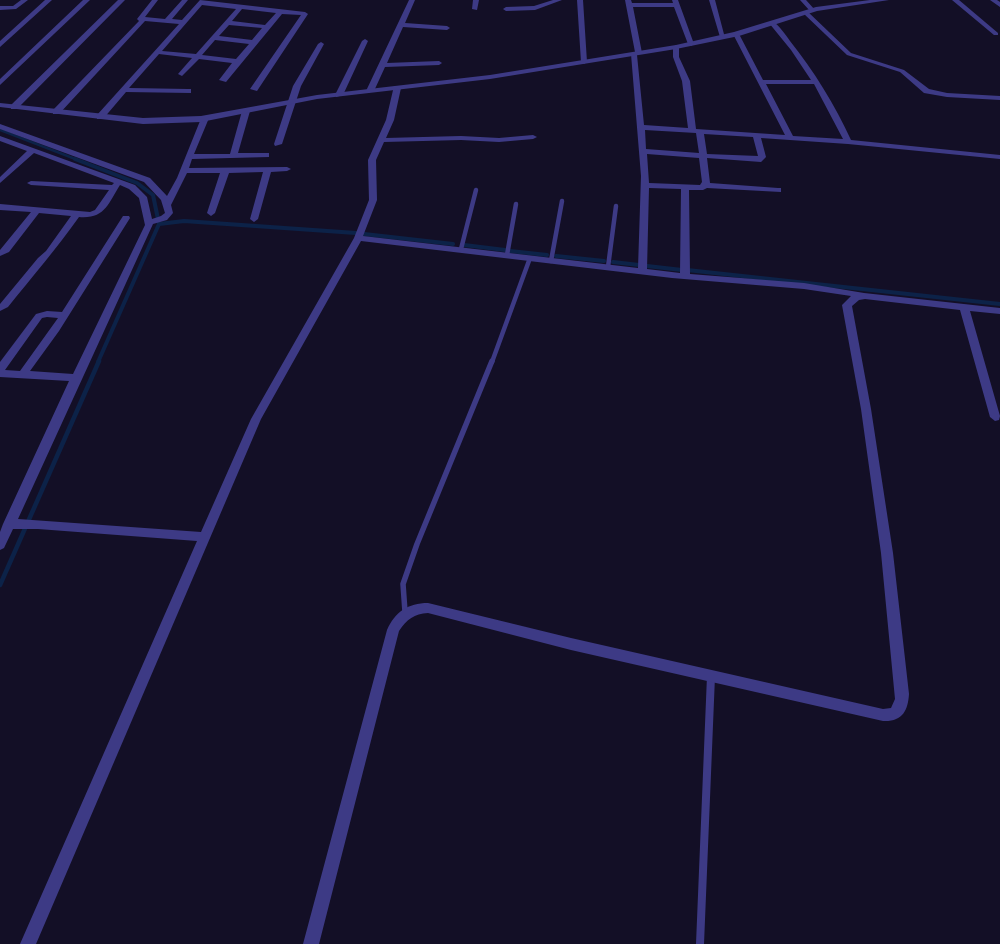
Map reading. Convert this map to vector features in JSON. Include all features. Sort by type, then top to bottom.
[{"type":"street","points":[[0,7],[7,0]]},
{"type":"street","points":[[0,7],[14,8],[25,0]]},
{"type":"street","points":[[0,45],[49,0]]},
{"type":"street","points":[[0,83],[87,0]]},
{"type":"street","points":[[14,107],[122,0]]},
{"type":"street","points":[[155,0],[140,17],[144,19],[183,22]]},
{"type":"street","points":[[166,21],[185,0]]},
{"type":"street","points":[[370,91],[412,0]]},
{"type":"street","points":[[475,9],[476,0]]},
{"type":"street","points":[[506,9],[536,8],[559,0]]},
{"type":"street","points":[[580,0],[584,62]]},
{"type":"street","points":[[712,0],[724,37]]},
{"type":"street","points":[[803,0],[809,11],[849,54],[902,71],[927,91],[947,96],[1000,98]]},
{"type":"street","points":[[0,105],[155,122],[205,118],[291,102],[636,54],[724,37],[809,11],[886,0]]},
{"type":"street","points":[[955,0],[996,34]]},
{"type":"street","points":[[993,0],[1000,5]]},
{"type":"street","points":[[100,117],[202,2],[306,15],[254,89]]},
{"type":"street","points":[[642,271],[645,184],[636,54],[628,3],[675,3],[691,44]]},
{"type":"street","points":[[182,74],[241,7]]},
{"type":"street","points":[[223,80],[237,61],[281,11]]},
{"type":"street","points":[[56,112],[144,19]]},
{"type":"street","points":[[228,23],[268,27]]},
{"type":"street","points":[[772,23],[814,82],[848,142]]},
{"type":"street","points":[[402,25],[447,28]]},
{"type":"street","points":[[736,34],[790,138]]},
{"type":"street","points":[[214,38],[254,42]]},
{"type":"street","points":[[339,95],[365,41]]},
{"type":"street","points":[[278,144],[297,86],[321,44]]},
{"type":"street","points":[[676,47],[676,57],[686,81],[703,155],[706,185]]},
{"type":"street","points":[[157,52],[237,61]]},
{"type":"street","points":[[382,65],[439,63]]},
{"type":"street","points":[[762,82],[814,82]]},
{"type":"street","points":[[28,944],[256,419],[358,238],[373,200],[372,160],[394,108],[397,88]]},
{"type":"street","points":[[124,90],[188,91]]},
{"type":"street","points":[[233,156],[246,111]]},
{"type":"street","points":[[167,204],[184,171],[205,118]]},
{"type":"street","points":[[0,126],[141,177],[157,189],[167,204],[169,213],[164,218],[151,221]]},
{"type":"street","points":[[640,127],[848,142],[1000,156]]},
{"type":"street","points":[[642,151],[758,160],[762,157],[757,136]]},
{"type":"street","points":[[382,140],[461,138],[499,140],[533,137]]},
{"type":"street","points":[[0,138],[96,173],[117,185],[141,194],[151,221],[75,378],[14,524],[0,545]]},
{"type":"street","points":[[0,180],[33,150]]},
{"type":"street","points":[[189,157],[266,155]]},
{"type":"street","points":[[184,171],[287,168]]},
{"type":"street","points":[[254,219],[268,169]]},
{"type":"street","points":[[211,213],[224,170]]},
{"type":"street","points":[[85,187],[96,173]]},
{"type":"street","points":[[31,183],[85,187],[117,185]]},
{"type":"street","points":[[645,184],[685,188],[700,188],[706,185],[778,190]]},
{"type":"street","points":[[1,208],[95,214],[117,185]]},
{"type":"street","points":[[685,188],[685,276]]},
{"type":"street","points":[[0,253],[6,250],[36,211]]},
{"type":"street","points":[[0,308],[5,305],[41,260],[50,253],[77,214]]},
{"type":"street","points":[[22,375],[64,315],[126,218]]},
{"type":"street","points":[[358,238],[685,276],[804,286],[865,296],[1000,311]]},
{"type":"street","points":[[311,944],[393,630],[405,612],[416,608],[428,608],[711,676],[892,716],[898,714],[902,707],[887,553],[866,409],[847,312],[847,305],[851,300],[865,296]]},
{"type":"street","points":[[964,307],[995,417]]},
{"type":"street","points":[[0,369],[37,318],[47,314],[64,315]]},
{"type":"street","points":[[0,373],[75,378]]},
{"type":"street","points":[[14,524],[38,524],[205,538]]},
{"type":"lane","points":[[461,249],[476,190]]},
{"type":"lane","points":[[552,261],[562,201]]},
{"type":"lane","points":[[507,255],[516,204]]},
{"type":"lane","points":[[608,267],[616,206]]},
{"type":"lane","points":[[405,612],[404,584],[417,544],[504,333],[530,258]]},
{"type":"lane","points":[[700,944],[711,676]]},
{"type":"waterway","points":[[0,130],[78,160]]},
{"type":"waterway","points":[[75,159],[137,183],[153,195],[159,224]]},
{"type":"waterway","points":[[159,224],[184,221],[356,233]]},
{"type":"waterway","points":[[98,362],[159,224]]},
{"type":"waterway","points":[[364,234],[453,244]]},
{"type":"waterway","points":[[464,245],[505,250]]},
{"type":"waterway","points":[[510,251],[547,255]]},
{"type":"waterway","points":[[556,256],[604,261]]},
{"type":"waterway","points":[[613,262],[639,265]]},
{"type":"waterway","points":[[647,266],[682,270]]},
{"type":"waterway","points":[[687,270],[1000,304]]},
{"type":"waterway","points":[[0,585],[99,361]]}]
